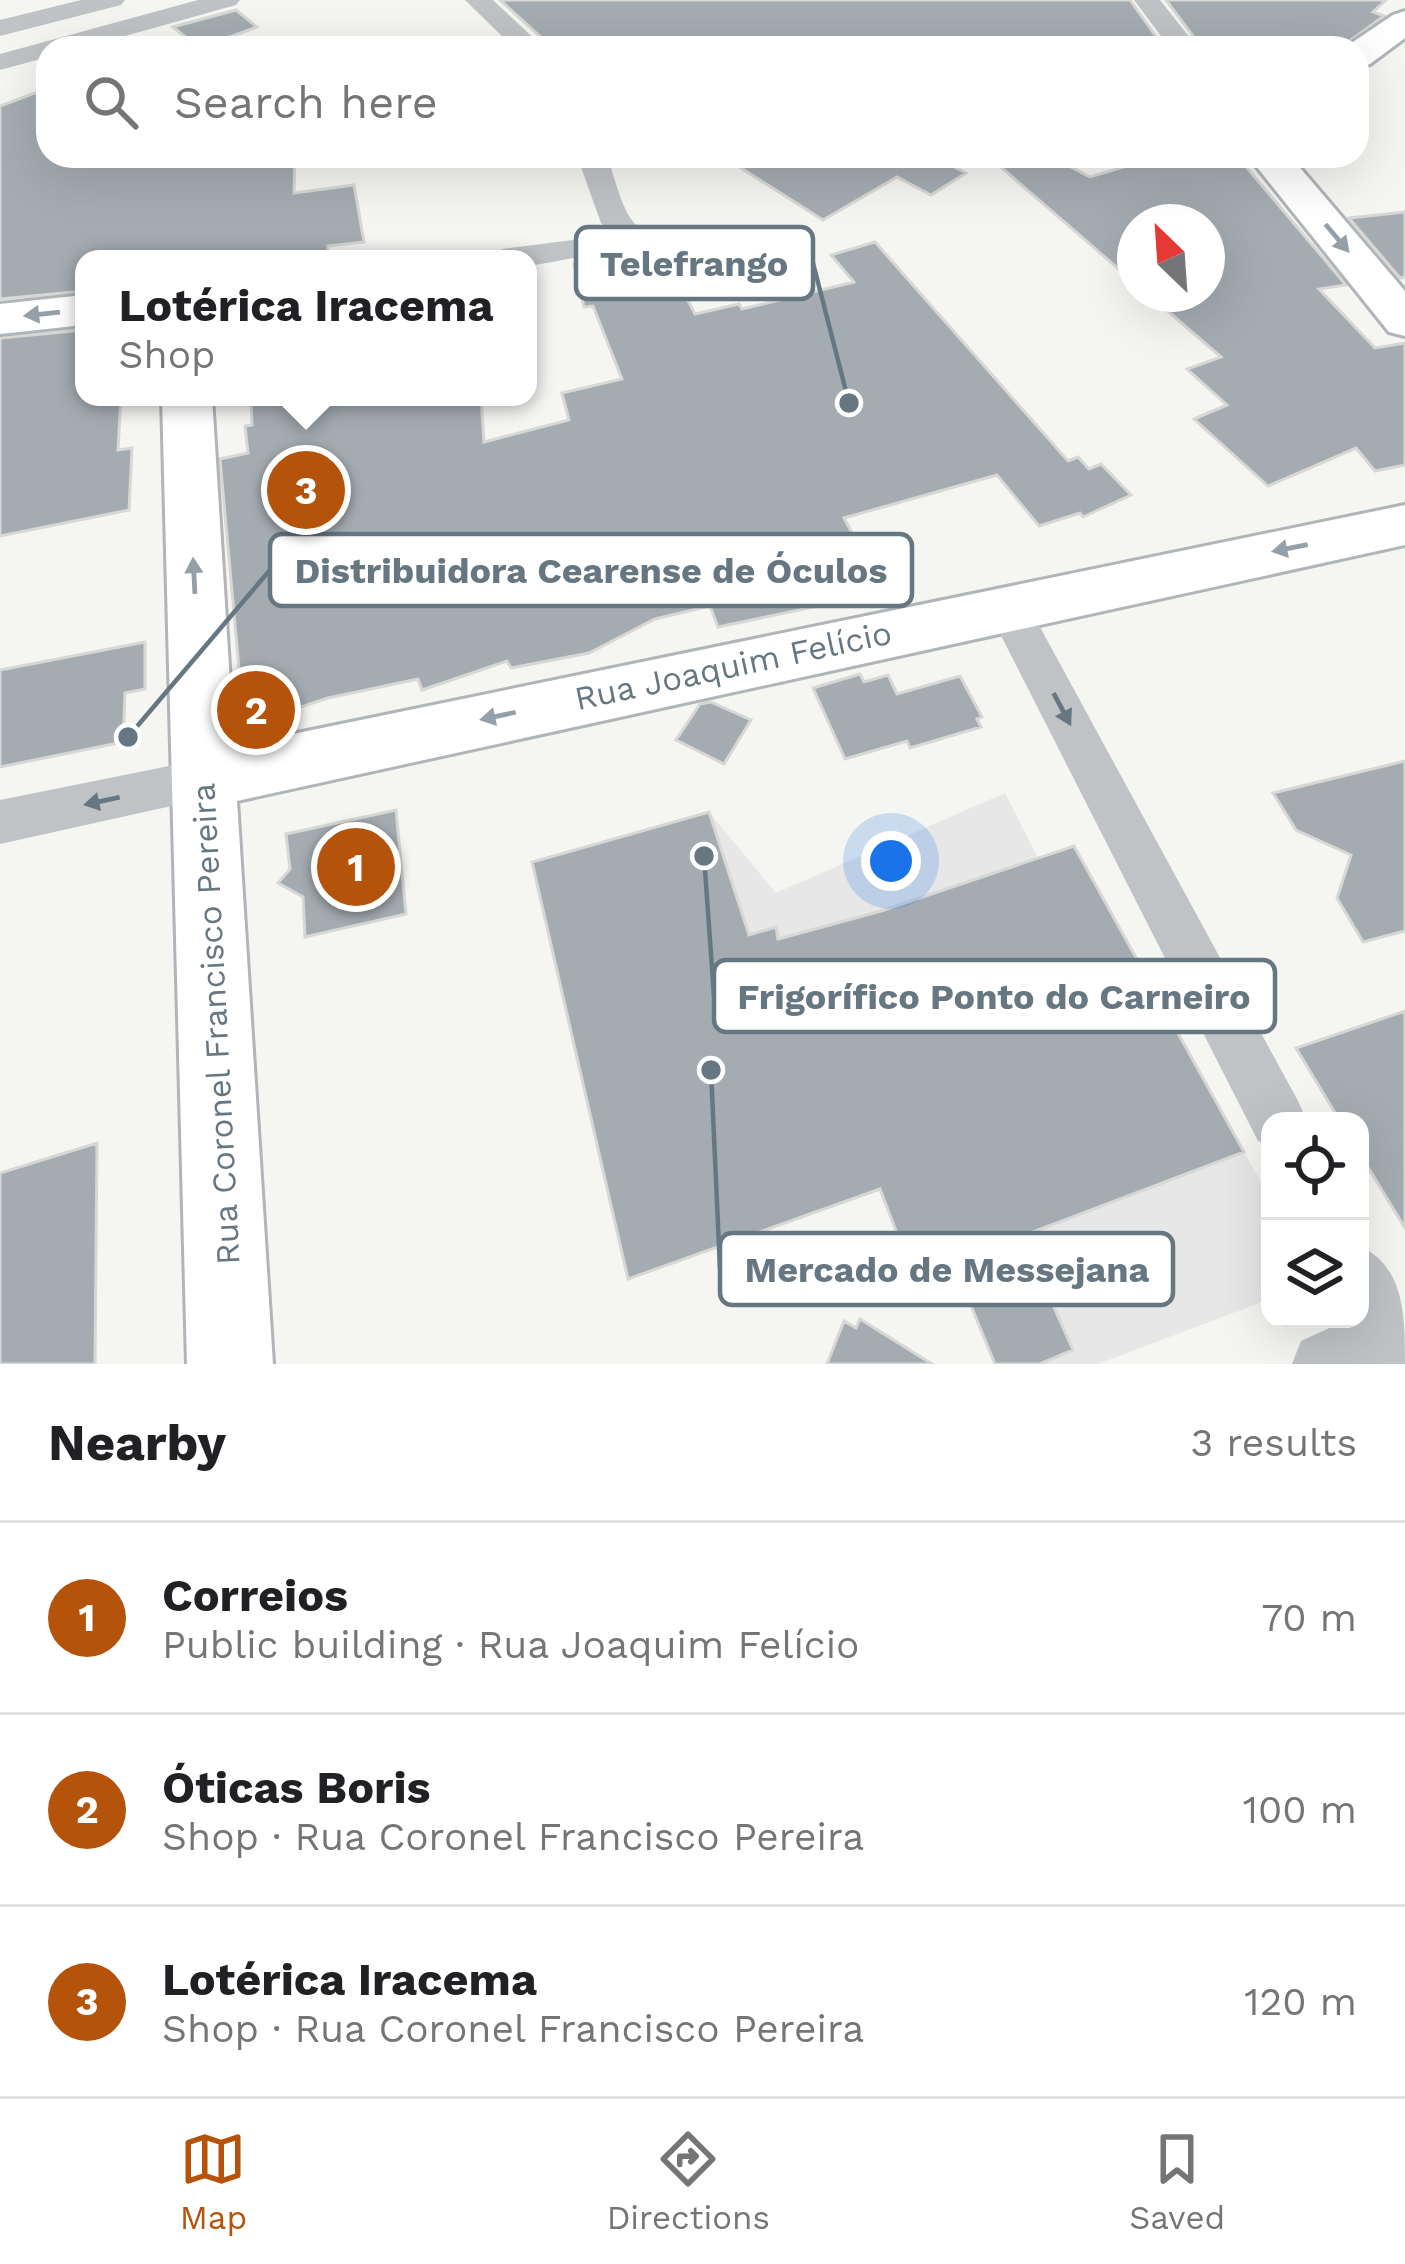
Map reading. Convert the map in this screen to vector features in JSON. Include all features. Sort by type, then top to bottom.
[{"type":"main road","points":[[1369,48],[1405,22]]},
{"type":"main road","points":[[1278,168],[1405,321]]},
{"type":"main road","points":[[0,319],[75,311]]},
{"type":"main road","name":"Rua Coronel Francisco Pereira","points":[[187,406],[230,1364]]},
{"type":"main road","name":"Rua Joaquim Felício","points":[[203,780],[1405,525]]},
{"type":"street","points":[[0,28],[69,5],[112,0]]},
{"type":"street","points":[[97,36],[227,0]]},
{"type":"street","points":[[478,0],[517,36]]},
{"type":"street","points":[[1147,0],[1175,36]]},
{"type":"street","points":[[0,62],[36,53]]},
{"type":"street","points":[[596,168],[617,223],[640,242],[688,267],[722,276]]},
{"type":"street","points":[[537,255],[640,242]]},
{"type":"street","points":[[1007,606],[1273,1112]]},
{"type":"street","points":[[0,822],[203,780]]},
{"type":"street","points":[[1324,1364],[1401,1344],[1369,1292]]},
{"type":"shaded area","points":[[1005,793],[1038,858],[833,939],[1073,861],[1261,1182],[1261,1302],[1098,1364],[995,1364],[954,1263],[914,1278],[879,1190],[632,1277],[627,1272],[532,862],[709,812],[776,893]]},
{"type":"building","points":[[500,0],[1130,0],[1156,36],[540,36]]},
{"type":"building","points":[[1166,0],[1386,0],[1373,12],[1384,16],[1356,36],[1193,36]]},
{"type":"building","points":[[236,10],[257,27],[232,36],[184,36],[173,27]]},
{"type":"building","points":[[36,92],[36,168],[295,168],[294,193],[354,185],[364,242],[328,246],[328,250],[75,250],[75,292],[0,299],[0,106]]},
{"type":"building","points":[[741,168],[957,168],[966,173],[931,195],[897,177],[823,220]]},
{"type":"building","points":[[1002,168],[1073,168],[1090,177],[1120,168],[1247,168],[1346,285],[1319,289],[1375,348],[1405,343],[1405,465],[1375,471],[1356,448],[1268,486],[1194,419],[1227,405],[1187,369],[1221,357],[1169,312],[1225,312],[1225,204],[1117,204],[1117,267]]},
{"type":"building","points":[[1405,212],[1405,277],[1400,278],[1349,218]]},
{"type":"building","points":[[875,242],[1068,461],[1078,457],[1089,469],[1101,464],[1131,495],[1083,517],[1080,513],[1039,526],[997,475],[844,518],[879,583],[842,593],[847,600],[718,627],[710,606],[655,619],[589,653],[511,668],[507,661],[422,690],[418,679],[328,698],[276,715],[276,721],[238,730],[235,692],[241,691],[220,459],[248,453],[245,426],[252,425],[251,406],[482,406],[484,442],[569,420],[562,393],[622,379],[593,306],[584,307],[574,264],[625,257],[644,260],[647,267],[656,265],[674,274],[695,314],[739,304],[742,309],[854,282],[831,255]]},
{"type":"building","points":[[75,331],[75,406],[120,406],[118,450],[132,448],[129,510],[0,536],[0,338]]},
{"type":"building","points":[[145,642],[145,689],[125,693],[123,742],[0,767],[0,670]]},
{"type":"building","points":[[860,674],[864,682],[888,675],[897,694],[960,676],[982,717],[977,719],[981,727],[910,748],[907,741],[845,759],[813,688]]},
{"type":"building","points":[[711,702],[751,720],[724,764],[676,740],[700,704]]},
{"type":"building","points":[[1405,761],[1405,931],[1363,942],[1337,898],[1351,855],[1296,830],[1273,793]]},
{"type":"building","points":[[396,810],[406,914],[305,937],[303,897],[278,883],[290,869],[286,834]]},
{"type":"building","points":[[709,812],[749,935],[776,927],[778,939],[881,911],[1074,846],[1244,1152],[1022,1236],[1073,1350],[1040,1364],[995,1364],[953,1262],[914,1278],[880,1189],[628,1279],[532,862]]},
{"type":"building","points":[[1405,1011],[1405,1228],[1369,1169],[1369,1112],[1335,1112],[1296,1048]]},
{"type":"building","points":[[97,1143],[95,1364],[0,1364],[0,1173]]},
{"type":"building","points":[[860,1319],[932,1364],[827,1364],[844,1321],[856,1328]]},
{"type":"place","name":"Telefrango","points":[[849,403]]},
{"type":"place","name":"Lotérica Iracema","points":[[306,490]]},
{"type":"place","name":"Óticas Boris","points":[[256,710]]},
{"type":"place","name":"Distribuidora Cearense de Óculos","points":[[128,737]]},
{"type":"place","name":"Frigorífico Ponto do Carneiro","points":[[704,856]]},
{"type":"place","name":"Correios","points":[[356,867]]},
{"type":"place","name":"Mercado de Messejana","points":[[711,1070]]}]
